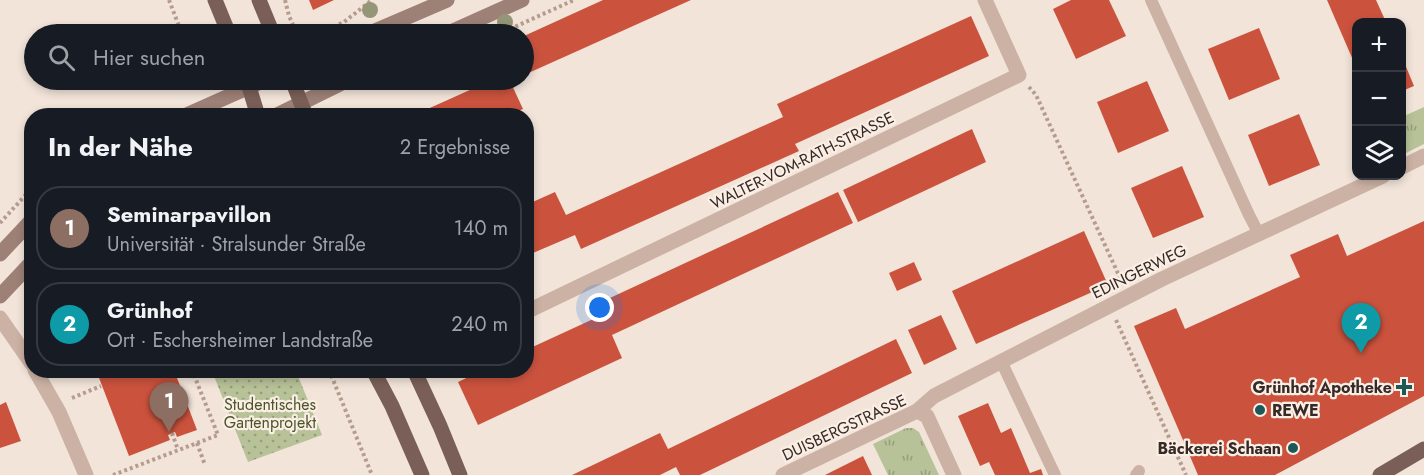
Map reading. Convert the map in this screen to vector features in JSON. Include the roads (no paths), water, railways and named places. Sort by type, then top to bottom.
[{"type":"main road","points":[[215,0],[225,24]]},
{"type":"main road","points":[[259,0],[269,24]]},
{"type":"main road","points":[[391,24],[447,0]]},
{"type":"main road","points":[[468,24],[522,0]]},
{"type":"main road","points":[[200,108],[235,90]]},
{"type":"main road","points":[[251,90],[256,108]]},
{"type":"main road","points":[[296,90],[304,108]]},
{"type":"main road","points":[[306,108],[333,90]]},
{"type":"main road","points":[[0,254],[24,228]]},
{"type":"main road","points":[[0,296],[24,270]]},
{"type":"main road","points":[[377,378],[422,475]]},
{"type":"main road","points":[[418,378],[460,475]]},
{"type":"main road","points":[[1380,475],[1424,449]]},
{"type":"street","name":"WALTER-VOM-RATH-STRASSE","points":[[534,308],[1019,75],[985,0]]},
{"type":"street","points":[[1406,164],[1424,156]]},
{"type":"street","name":"EDINGERWEG","points":[[917,411],[934,396],[1110,305],[1374,180]]},
{"type":"street","points":[[0,318],[24,352]]},
{"type":"street","points":[[40,378],[59,412],[86,475]]},
{"type":"street","name":"DUISBERGSTRASSE","points":[[783,475],[917,411],[927,416],[954,475]]},
{"type":"lane","points":[[1151,0],[1259,234]]},
{"type":"lane","points":[[1001,362],[1046,446],[1055,475]]},
{"type":"place","name":"Grünhof","points":[[1361,353]]},
{"type":"place","name":"Grünhof Apotheke","points":[[1404,387]]},
{"type":"place","name":"REWE","points":[[1260,410]]},
{"type":"place","name":"Seminarpavillon","points":[[169,432]]},
{"type":"place","name":"Bäckerei Schaan","points":[[1293,448]]},
{"type":"park label","name":"Studentisches Gartenprojekt","points":[[270,413]]}]
